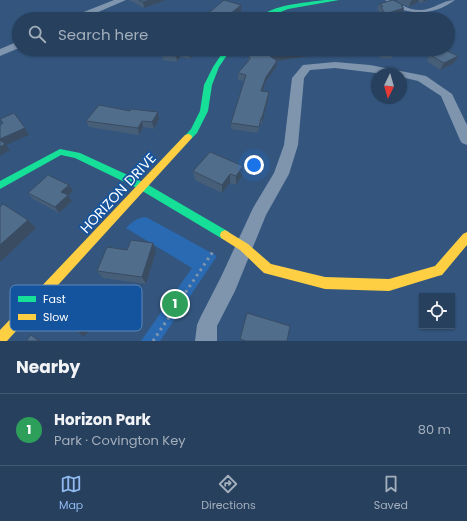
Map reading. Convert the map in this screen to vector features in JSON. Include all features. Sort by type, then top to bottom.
[{"type":"street","points":[[92,12],[122,0]]},
{"type":"street","points":[[272,12],[280,9],[336,0]]},
{"type":"street","points":[[0,54],[12,48]]},
{"type":"street","name":"HORIZON DRIVE","points":[[51,285],[194,131],[204,112],[208,85],[216,67],[223,56]]},
{"type":"street","points":[[206,341],[207,325],[259,213],[281,174],[292,144],[298,78],[307,67],[342,66],[370,68],[422,78],[446,94],[467,140]]},
{"type":"street","points":[[0,185],[60,152],[77,155],[142,186],[244,247],[268,269],[325,283],[389,284],[438,271],[467,237]]},
{"type":"street","name":"HORIZON DRIVE","points":[[0,339],[10,328]]},
{"type":"lane","points":[[387,0],[405,10],[418,12],[436,9],[453,0]]},
{"type":"path","points":[[154,341],[224,235]]},
{"type":"shaded area","points":[[146,217],[217,256],[160,341],[141,341],[192,268],[126,228],[134,221]]},
{"type":"building","points":[[139,0],[150,0],[143,2]]},
{"type":"building","points":[[224,0],[241,5],[232,12],[209,12]]},
{"type":"building","points":[[393,0],[403,5],[401,6],[404,8],[391,12],[384,12],[381,7],[383,6],[379,4]]},
{"type":"building","points":[[455,55],[458,56],[444,63],[432,56],[455,56]]},
{"type":"building","points":[[249,56],[270,56],[277,61],[266,77],[261,91],[269,92],[259,127],[231,123],[246,75],[238,73],[250,59]]},
{"type":"building","points":[[99,105],[130,111],[131,109],[158,112],[152,122],[142,121],[138,128],[86,121]]},
{"type":"building","points":[[14,113],[25,128],[0,139],[0,125],[3,123],[0,119]]},
{"type":"building","points":[[0,140],[5,144],[0,147]]},
{"type":"building","points":[[210,152],[243,166],[236,176],[230,174],[222,185],[193,171]]},
{"type":"building","points":[[48,175],[69,185],[61,192],[68,195],[55,207],[28,193]]},
{"type":"building","points":[[3,204],[28,220],[0,245],[0,207]]},
{"type":"building","points":[[131,240],[153,243],[142,277],[97,271],[107,247],[127,250]]},
{"type":"building","points":[[247,313],[290,326],[287,341],[246,341],[240,339]]},
{"type":"building","points":[[31,335],[39,341],[26,341]]},
{"type":"traffic: fast","points":[[274,12],[306,4],[336,0]]},
{"type":"traffic: fast","points":[[188,137],[194,131],[204,111],[208,85],[216,67],[223,56]]},
{"type":"traffic: fast","points":[[0,185],[60,152],[77,155],[142,186],[225,235]]},
{"type":"traffic: slow","points":[[50,285],[188,137]]},
{"type":"traffic: slow","points":[[225,235],[244,247],[268,269],[325,283],[389,285],[438,271],[467,237]]},
{"type":"traffic: slow","points":[[0,339],[10,328]]},
{"type":"place","name":"Horizon Park","points":[[175,304]]}]
